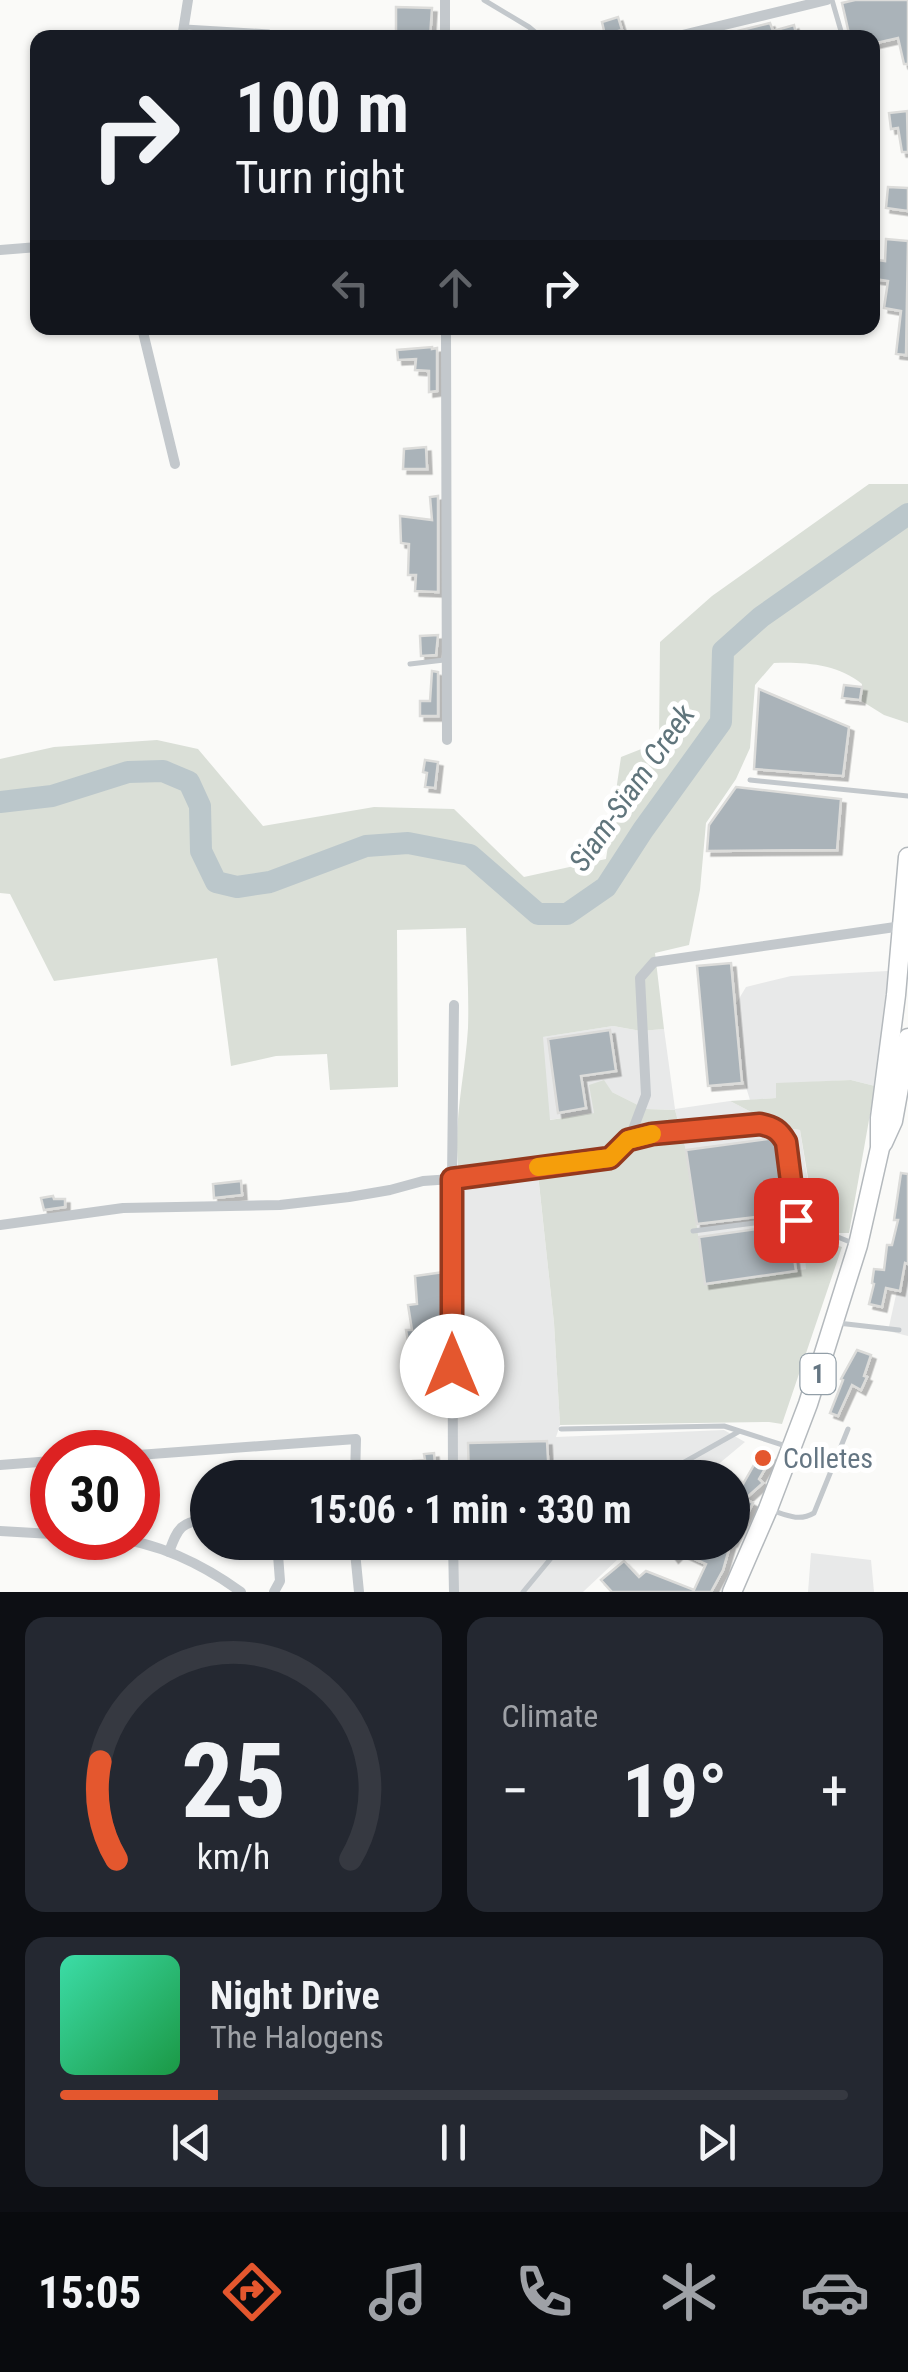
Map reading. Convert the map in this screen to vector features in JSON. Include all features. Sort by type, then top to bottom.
[{"type":"highway","name":"1","points":[[894,1120],[908,857]]},
{"type":"highway","name":"1","points":[[732,1592],[792,1448],[835,1322],[880,1148],[894,1120],[908,1038]]},
{"type":"street","points":[[184,30],[188,0]]},
{"type":"street","points":[[445,0],[445,30]]},
{"type":"street","points":[[703,30],[829,0]]},
{"type":"street","points":[[0,250],[30,248]]},
{"type":"street","points":[[144,335],[176,464]]},
{"type":"street","points":[[446,335],[447,740]]},
{"type":"street","points":[[0,1225],[123,1208],[314,1201],[423,1181],[610,1158],[628,1140],[646,1095],[640,978],[654,962],[902,926]]},
{"type":"street","points":[[453,1460],[454,1005]]},
{"type":"street","points":[[160,1453],[356,1439],[355,1460]]},
{"type":"street","points":[[0,1465],[30,1463]]},
{"type":"street","points":[[169,1552],[176,1532],[190,1522]]},
{"type":"street","points":[[0,1531],[30,1533]]},
{"type":"street","points":[[160,1549],[221,1578],[241,1592]]},
{"type":"street","points":[[274,1592],[280,1580],[278,1560]]},
{"type":"street","points":[[355,1560],[358,1592]]},
{"type":"street","points":[[454,1560],[454,1592]]},
{"type":"lane","points":[[484,0],[533,30]]},
{"type":"lane","points":[[829,0],[840,30]]},
{"type":"lane","points":[[410,664],[447,660]]},
{"type":"lane","points":[[750,780],[908,796]]},
{"type":"lane","points":[[628,1140],[671,1130],[760,1124],[774,1127],[786,1142],[796,1220]]},
{"type":"lane","points":[[692,1231],[796,1220],[858,1245]]},
{"type":"lane","points":[[835,1322],[899,1330]]},
{"type":"lane","points":[[561,1430],[724,1426],[792,1448]]},
{"type":"lane","points":[[768,1509],[797,1518],[814,1514],[848,1429]]},
{"type":"lane","points":[[688,1460],[740,1431]]},
{"type":"lane","points":[[523,1592],[549,1560]]},
{"type":"shaded area","points":[[869,484],[908,484],[908,723],[884,715],[860,700],[862,684],[842,672],[809,664],[774,663],[755,685],[750,748],[736,779],[706,823],[700,890],[689,945],[655,953],[664,1029],[641,1031],[613,1026],[543,1037],[550,1120],[594,1113],[589,1085],[604,1080],[612,1092],[646,1109],[675,1110],[686,1150],[705,1283],[806,1269],[803,1235],[842,1247],[782,1424],[560,1425],[554,1323],[537,1165],[459,1174],[458,1119],[468,1028],[466,928],[397,930],[398,1087],[330,1090],[327,1054],[276,1056],[231,1066],[217,958],[54,981],[10,894],[0,893],[0,759],[54,747],[157,740],[198,749],[263,826],[374,807],[454,809],[524,877],[606,859],[621,757],[659,742],[660,642],[712,596]]},
{"type":"shaded area","points":[[888,971],[886,1021],[875,1086],[851,1080],[776,1084],[777,1098],[750,1100],[737,1058],[734,1007],[746,987],[791,976]]},
{"type":"shaded area","points":[[613,1026],[641,1031],[664,1029],[675,1109],[730,1101],[780,1127],[800,1130],[814,1220],[837,1233],[835,1244],[804,1235],[807,1269],[705,1284],[686,1150],[675,1110],[646,1109],[612,1092],[594,1113],[549,1120],[542,1037]]},
{"type":"shaded area","points":[[851,1080],[875,1086],[849,1233],[837,1233],[815,1220],[800,1130],[780,1127],[730,1101],[776,1098],[776,1083]]},
{"type":"shaded area","points":[[538,1175],[554,1323],[560,1425],[556,1437],[724,1430],[745,1442],[723,1460],[454,1460],[454,1182]]},
{"type":"shaded area","points":[[908,1241],[908,1336],[888,1331]]},
{"type":"shaded area","points":[[811,1553],[871,1560],[874,1592],[808,1592]]},
{"type":"shaded area","points":[[455,1560],[617,1560],[583,1592],[455,1592]]},
{"type":"building","points":[[908,0],[908,64],[904,64],[898,38],[880,42],[880,30],[848,30],[842,3]]},
{"type":"building","points":[[396,7],[432,8],[431,30],[396,30]]},
{"type":"building","points":[[618,17],[622,30],[604,30],[602,22]]},
{"type":"building","points":[[770,23],[773,30],[742,30]]},
{"type":"building","points":[[907,111],[908,152],[902,152],[898,128],[891,129],[889,113]]},
{"type":"building","points":[[888,187],[908,188],[908,211],[886,208]]},
{"type":"building","points":[[886,239],[908,241],[906,355],[896,354],[901,311],[884,308],[888,281],[880,280],[880,260],[885,261]]},
{"type":"building","points":[[437,348],[437,391],[429,392],[429,371],[415,370],[416,359],[398,360],[397,350]]},
{"type":"building","points":[[426,447],[427,469],[403,469],[404,449]]},
{"type":"building","points":[[438,496],[438,592],[415,591],[416,575],[408,575],[409,544],[401,543],[400,516],[432,520],[430,497]]},
{"type":"building","points":[[438,635],[436,655],[421,656],[420,636]]},
{"type":"building","points":[[432,671],[438,672],[438,716],[420,716],[420,701],[430,701]]},
{"type":"building","points":[[844,685],[862,687],[860,700],[842,698]]},
{"type":"building","points":[[759,689],[849,727],[843,776],[754,769]]},
{"type":"building","points":[[425,760],[438,762],[435,788],[425,787]]},
{"type":"building","points":[[736,787],[841,799],[837,850],[707,851],[709,825]]},
{"type":"building","points":[[731,963],[742,1083],[708,1086],[697,966]]},
{"type":"building","points":[[610,1030],[616,1071],[581,1076],[586,1108],[558,1113],[548,1039]]},
{"type":"building","points":[[775,1138],[788,1213],[697,1224],[686,1150]]},
{"type":"building","points":[[901,1173],[908,1174],[908,1264],[905,1263],[900,1291],[886,1288],[882,1307],[869,1304],[874,1269],[884,1270],[887,1245],[892,1245]]},
{"type":"building","points":[[241,1181],[242,1195],[214,1198],[213,1184]]},
{"type":"building","points":[[41,1198],[65,1199],[65,1207],[44,1210]]},
{"type":"building","points":[[789,1226],[796,1271],[705,1284],[699,1237]]},
{"type":"building","points":[[444,1272],[444,1333],[425,1334],[425,1360],[414,1361],[413,1340],[408,1341],[406,1330],[412,1330],[408,1305],[417,1304],[415,1276]]},
{"type":"building","points":[[857,1350],[871,1355],[864,1376],[867,1377],[861,1390],[852,1385],[838,1416],[830,1413],[841,1379]]},
{"type":"building","points":[[547,1441],[548,1460],[468,1460],[468,1443]]},
{"type":"building","points":[[762,1451],[772,1457],[759,1479],[763,1483],[750,1495],[750,1472]]},
{"type":"building","points":[[434,1453],[435,1460],[425,1460],[424,1454]]},
{"type":"building","points":[[697,1560],[726,1560],[711,1592],[612,1592],[601,1580],[624,1561],[639,1577],[646,1571],[694,1590],[706,1564]]},
{"type":"waterway","name":"Siam-Siam Creek","points":[[0,802],[52,796],[128,772],[163,771],[189,782],[200,806],[201,851],[216,882],[237,887],[270,882],[366,846],[408,843],[470,855],[538,914],[567,914],[606,887],[721,722],[723,651],[761,617],[908,514]]},
{"type":"slow traffic","points":[[538,1167],[610,1158],[628,1140],[652,1134]]},
{"type":"place","name":"Colletes","points":[[763,1458]]},
{"type":"route","points":[[452,1366],[452,1179],[610,1158],[628,1140],[671,1130],[760,1124],[774,1127],[786,1142],[796,1220]]}]
